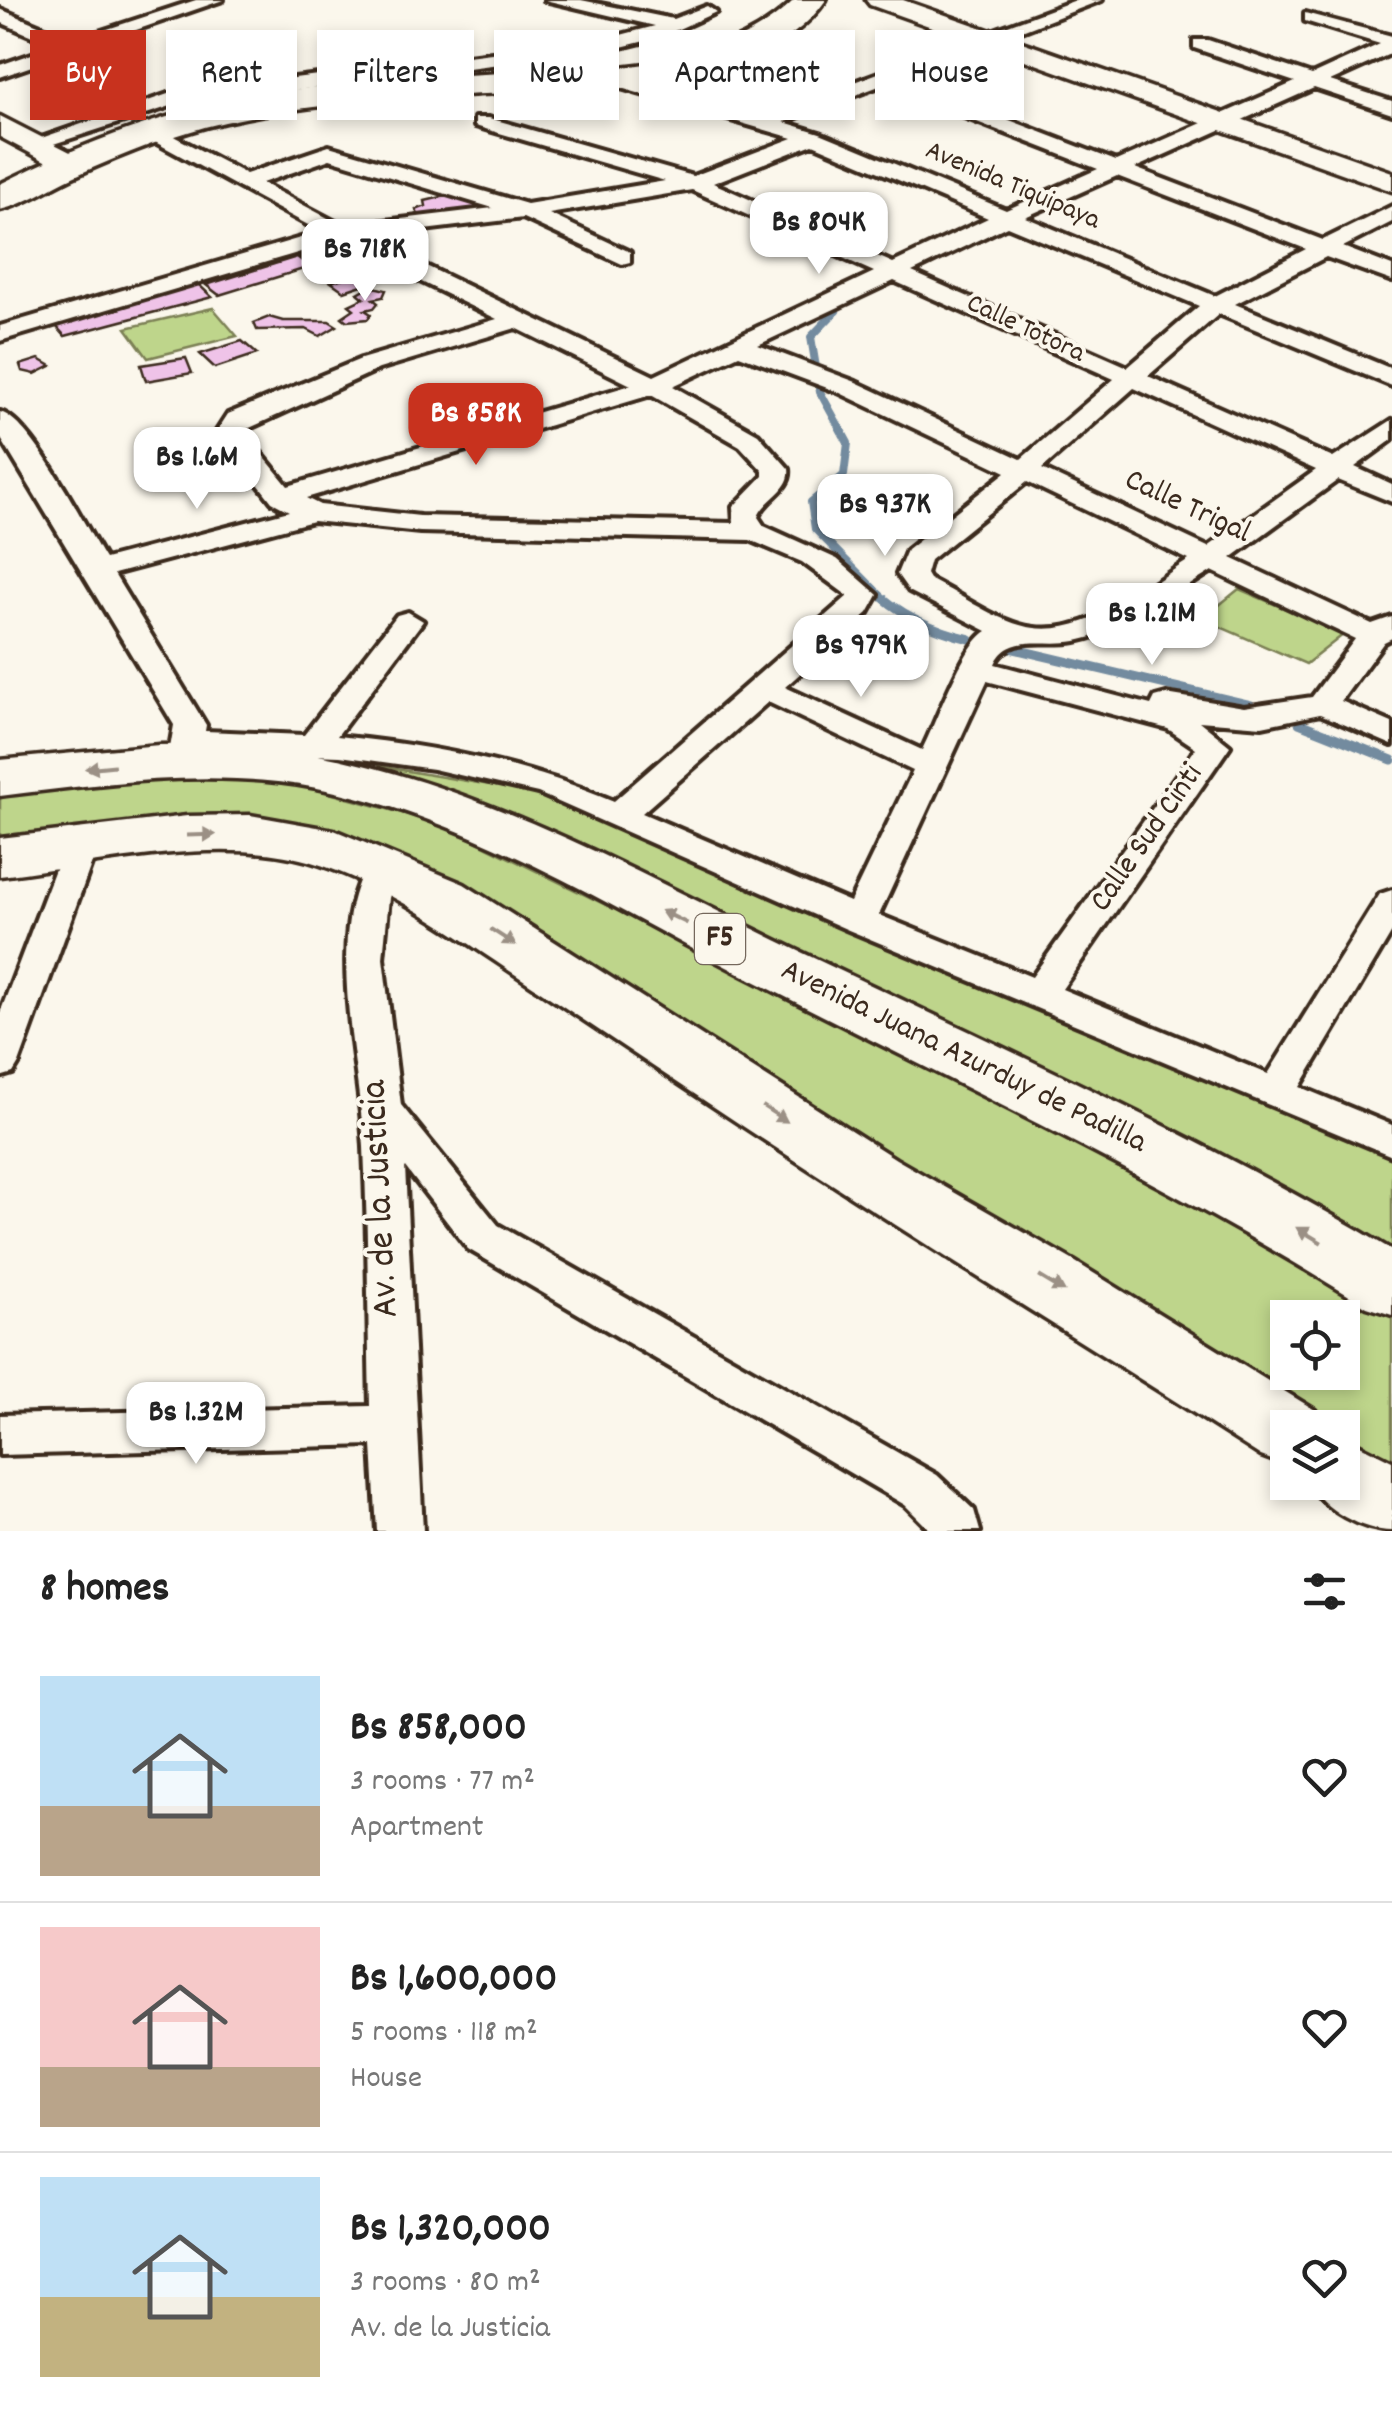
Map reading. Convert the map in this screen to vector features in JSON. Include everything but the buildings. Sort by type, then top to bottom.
[{"type":"highway","points":[[738,26],[771,0]]},
{"type":"highway","points":[[0,183],[53,154],[168,116],[253,97],[623,61],[675,51],[774,14],[789,0]]},
{"type":"highway","points":[[619,74],[674,68],[741,49],[782,29],[812,0]]},
{"type":"highway","points":[[0,199],[53,154],[232,111],[320,96],[494,84]]},
{"type":"highway","name":"Avenida Juana Azurduy de Padilla","points":[[0,778],[185,751],[318,771],[396,792],[513,838],[1160,1154],[1392,1286]]},
{"type":"highway","points":[[0,857],[250,834],[314,842],[381,870],[443,898],[872,1178],[1050,1282],[1270,1422]]},
{"type":"highway","points":[[1360,1482],[1392,1504]]},
{"type":"street","points":[[125,30],[214,0]]},
{"type":"street","points":[[554,0],[675,25]]},
{"type":"street","points":[[879,0],[965,30]]},
{"type":"street","points":[[1010,30],[1093,0]]},
{"type":"street","points":[[619,41],[706,12]]},
{"type":"street","points":[[0,14],[36,30]]},
{"type":"street","points":[[1312,17],[1392,44]]},
{"type":"street","points":[[1201,44],[1392,108]]},
{"type":"street","points":[[282,496],[654,386],[1008,217],[1392,44]]},
{"type":"street","points":[[1024,51],[1392,182]]},
{"type":"street","points":[[0,126],[53,154],[168,100],[494,59]]},
{"type":"street","points":[[0,71],[30,61]]},
{"type":"street","points":[[765,122],[875,80]]},
{"type":"street","name":"Avenida Tiquipaya","points":[[619,81],[812,136],[1392,378]]},
{"type":"street","points":[[991,120],[1392,274]]},
{"type":"street","name":"Calle Totora","points":[[482,122],[694,183],[1392,494]]},
{"type":"street","points":[[151,132],[340,233],[654,386],[749,440],[776,469],[777,478],[746,507],[744,517],[752,532]]},
{"type":"street","points":[[2,338],[340,233],[526,211],[694,183],[812,136]]},
{"type":"street","points":[[241,183],[329,152],[526,211],[622,257]]},
{"type":"street","points":[[1392,213],[1215,305],[1024,471],[918,556],[911,574],[918,585],[1013,633],[1060,635],[1100,627],[1212,558],[1392,428]]},
{"type":"street","points":[[313,513],[282,496],[230,431],[237,420],[370,364],[518,320]]},
{"type":"street","name":"Calle Trigal","points":[[737,346],[847,387],[1212,558],[1382,631]]},
{"type":"street","points":[[0,420],[26,452],[190,725],[185,751],[314,744],[432,759],[528,780],[620,814],[859,920],[1392,1140]]},
{"type":"street","points":[[97,570],[313,513],[420,524],[752,532],[782,542],[850,580],[863,595],[858,607],[620,814]]},
{"type":"street","points":[[314,744],[408,621]]},
{"type":"street","points":[[1324,704],[1382,631]]},
{"type":"street","points":[[859,920],[989,643],[1013,633]]},
{"type":"street","points":[[979,662],[1222,718],[1250,718],[1324,704],[1392,735]]},
{"type":"street","name":"Calle Sud Cinti","points":[[979,662],[1179,722],[1214,746],[1040,993]]},
{"type":"street","points":[[765,689],[931,767]]},
{"type":"street","points":[[0,1063],[80,848]]},
{"type":"street","name":"Av. de la Justicia","points":[[381,870],[369,896],[364,930],[382,1109],[391,1425],[400,1531]]},
{"type":"street","points":[[1278,1092],[1392,902]]},
{"type":"street","points":[[382,1109],[483,1236],[922,1490],[958,1524],[957,1531]]},
{"type":"street","points":[[0,1434],[391,1425]]},
{"type":"green space","points":[[213,308],[237,336],[148,358],[126,328]]},
{"type":"green space","points":[[1239,589],[1344,634],[1306,664],[1202,619]]},
{"type":"green space","points":[[378,766],[526,791],[1080,1016],[1392,1152],[1392,1255],[685,895],[533,822]]},
{"type":"green space","points":[[149,776],[282,780],[438,823],[880,1039],[1392,1309],[1392,1475],[1360,1453],[1360,1410],[1292,1410],[326,836],[0,847],[0,792]]},
{"type":"waterway","points":[[836,311],[811,337],[820,392],[848,443],[844,475],[811,502],[815,529],[874,589]]},
{"type":"waterway","points":[[871,587],[917,620],[970,639]]},
{"type":"waterway","points":[[1010,648],[1251,705]]},
{"type":"waterway","points":[[1299,723],[1392,760]]}]
